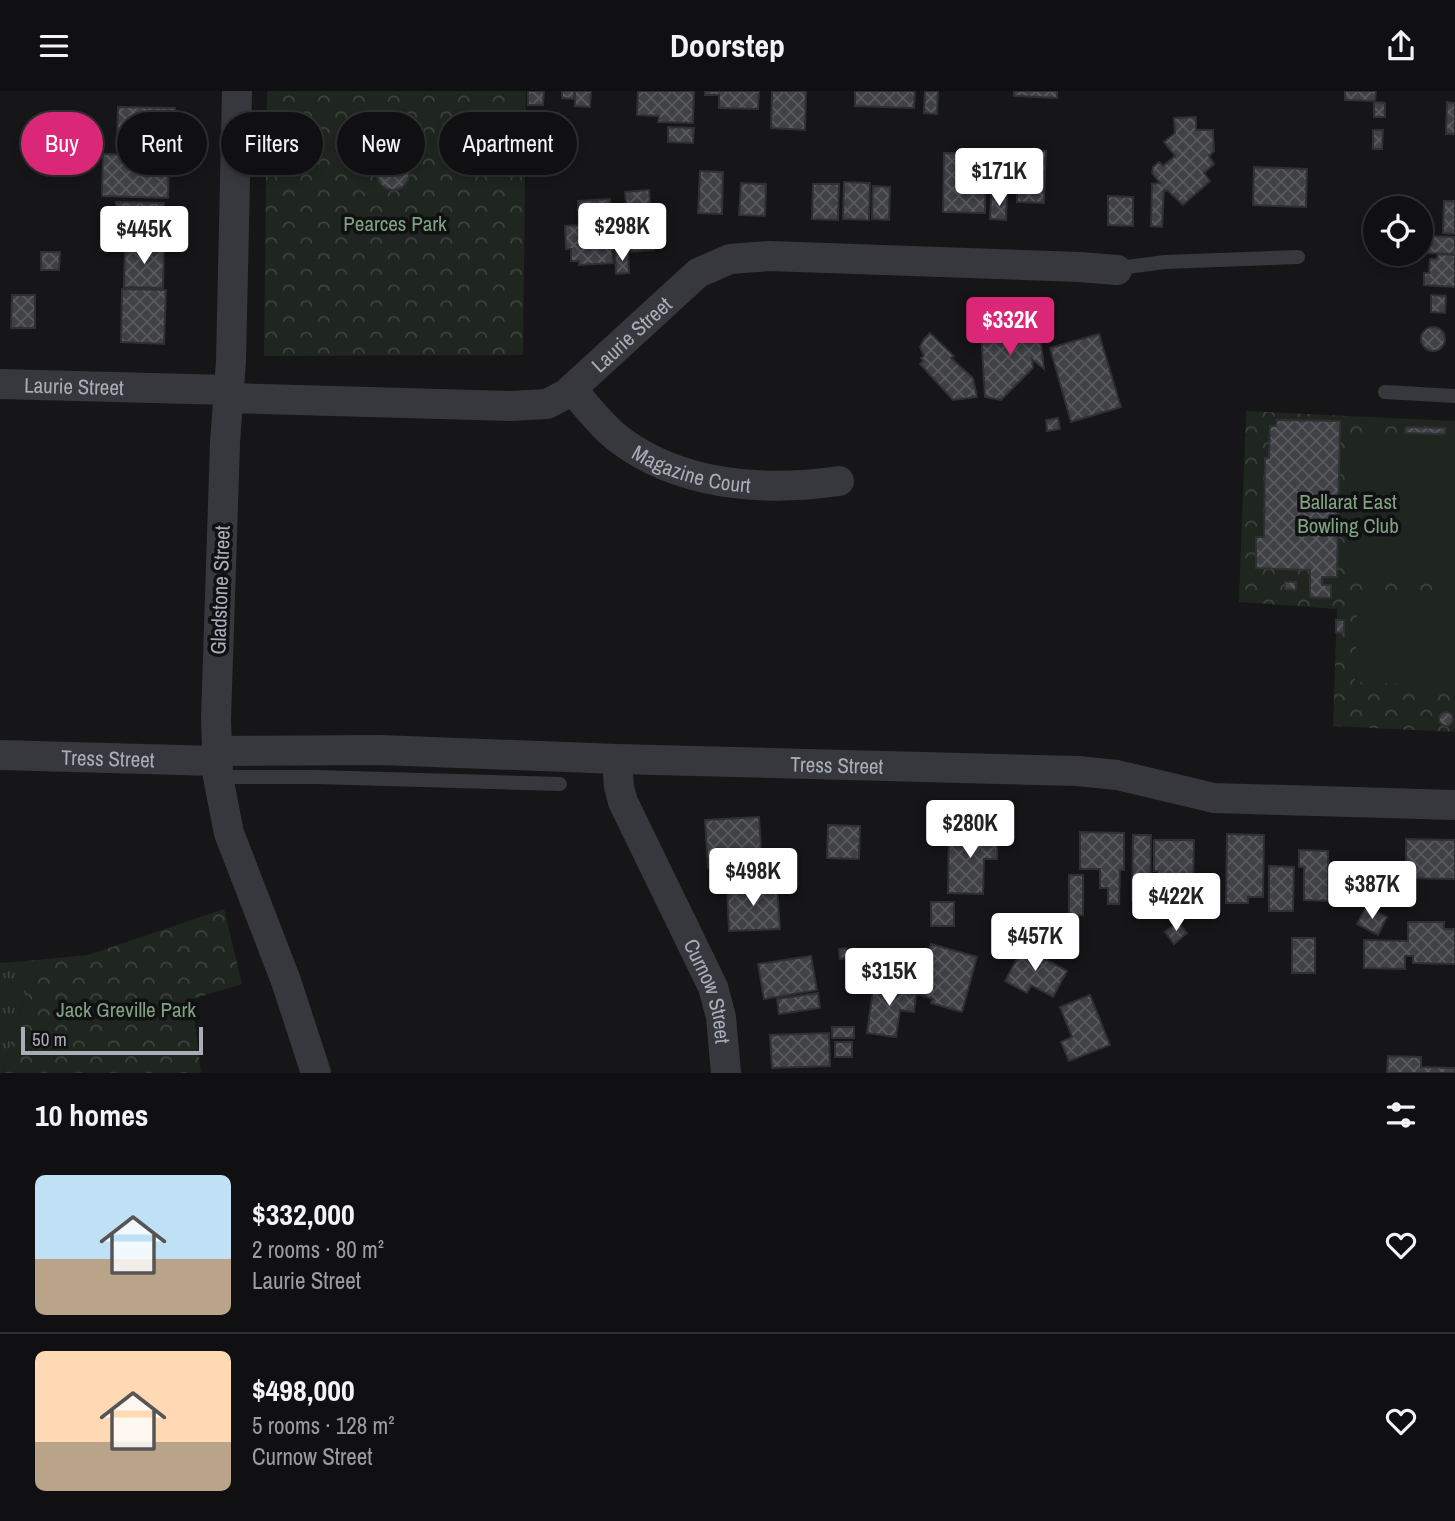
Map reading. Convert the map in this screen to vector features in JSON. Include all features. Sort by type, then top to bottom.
[{"type":"street","name":"Gladstone Street","points":[[237,91],[217,763],[234,849],[285,981],[316,1073]]},
{"type":"street","name":"Laurie Street","points":[[0,384],[528,406],[547,404],[572,389],[690,279],[709,267],[730,259],[783,257],[1117,270]]},
{"type":"street","name":"Magazine Court","points":[[572,389],[601,424],[666,467],[729,483],[793,485],[839,481]]},
{"type":"street","name":"Tress Street","points":[[0,755],[217,763],[369,750],[1077,771],[1117,775],[1214,798],[1455,805]]},
{"type":"street","name":"Curnow Street","points":[[617,759],[623,802],[718,1002],[726,1073]]},
{"type":"lane","points":[[1117,270],[1165,262],[1298,257]]},
{"type":"lane","points":[[1385,392],[1455,396]]},
{"type":"lane","name":"Tress Street","points":[[217,763],[315,777],[560,784]]},
{"type":"green space","name":"Pearces Park","points":[[267,91],[526,91],[526,112],[439,112],[439,175],[525,175],[523,355],[264,356],[266,175],[323,175],[323,112],[267,112]]},
{"type":"green space","name":"Ballarat East Bowling Club","points":[[1246,411],[1455,421],[1455,732],[1333,726],[1337,609],[1239,602]]},
{"type":"green space","points":[[1349,436],[1455,439],[1455,577],[1346,575]]},
{"type":"green space","points":[[1358,591],[1455,595],[1455,686],[1355,682]]},
{"type":"green space","name":"Jack Greville Park","points":[[224,909],[242,984],[192,999],[201,1073],[2,1073],[36,960],[88,955]]},
{"type":"green space","points":[[36,960],[2,1073],[0,1073],[0,963]]},
{"type":"building","points":[[528,91],[544,91],[543,105],[528,105]]},
{"type":"building","points":[[562,91],[574,91],[574,99],[562,98]]},
{"type":"building","points":[[575,91],[591,91],[590,107],[575,106]]},
{"type":"building","points":[[638,91],[694,91],[693,123],[658,122],[659,116],[637,115]]},
{"type":"building","points":[[705,91],[759,91],[758,109],[719,108],[719,95],[705,95]]},
{"type":"building","points":[[772,91],[806,91],[805,130],[771,128]]},
{"type":"building","points":[[855,91],[915,91],[914,108],[855,106]]},
{"type":"building","points":[[925,91],[938,91],[937,114],[924,113]]},
{"type":"building","points":[[1014,91],[1057,91],[1057,98],[1014,96]]},
{"type":"building","points":[[1345,91],[1376,91],[1375,101],[1345,100]]},
{"type":"building","points":[[1374,102],[1385,103],[1385,117],[1374,117]]},
{"type":"building","points":[[1447,102],[1455,103],[1455,134],[1446,134]]},
{"type":"building","points":[[118,107],[175,108],[175,112],[118,112]]},
{"type":"building","points":[[1196,117],[1196,130],[1213,130],[1214,151],[1209,156],[1214,164],[1204,173],[1210,181],[1183,205],[1164,190],[1162,227],[1151,226],[1152,184],[1160,183],[1152,173],[1153,167],[1159,162],[1163,166],[1175,156],[1164,142],[1175,133],[1174,118]]},
{"type":"building","points":[[668,127],[694,128],[693,143],[668,142]]},
{"type":"building","points":[[1373,130],[1383,130],[1382,149],[1373,149]]},
{"type":"building","points":[[1000,149],[1046,151],[1044,203],[1017,202],[1017,193],[999,193]]},
{"type":"building","points":[[944,153],[986,154],[985,213],[943,212]]},
{"type":"building","points":[[103,154],[117,154],[117,175],[169,175],[168,198],[102,196]]},
{"type":"building","points":[[1254,167],[1307,169],[1306,207],[1253,205]]},
{"type":"building","points":[[700,171],[723,172],[722,214],[698,213]]},
{"type":"building","points":[[377,175],[409,175],[404,185],[393,190],[387,189],[378,180]]},
{"type":"building","points":[[844,182],[870,183],[869,220],[843,219]]},
{"type":"building","points":[[741,183],[766,184],[765,216],[739,215]]},
{"type":"building","points":[[813,184],[839,184],[838,220],[812,219]]},
{"type":"building","points":[[873,186],[890,187],[889,220],[872,219]]},
{"type":"building","points":[[649,190],[654,250],[631,252],[625,192]]},
{"type":"building","points":[[991,195],[1007,196],[1006,220],[990,219]]},
{"type":"building","points":[[1108,196],[1133,197],[1133,226],[1108,225]]},
{"type":"building","points":[[610,199],[613,263],[579,265],[579,261],[571,261],[571,249],[566,249],[565,226],[579,225],[578,201]]},
{"type":"building","points":[[1444,201],[1455,201],[1455,234],[1443,233]]},
{"type":"building","points":[[116,202],[164,203],[163,243],[115,242]]},
{"type":"building","points":[[1433,236],[1455,237],[1455,254],[1433,253]]},
{"type":"building","points":[[125,244],[164,245],[163,288],[124,287]]},
{"type":"building","points":[[41,252],[60,252],[59,270],[41,270]]},
{"type":"building","points":[[615,252],[628,252],[629,273],[616,274]]},
{"type":"building","points":[[1438,254],[1455,255],[1455,287],[1424,285],[1424,273],[1429,273],[1433,259],[1437,259]]},
{"type":"building","points":[[122,289],[166,290],[164,344],[121,342]]},
{"type":"building","points":[[12,295],[35,295],[35,328],[11,328]]},
{"type":"building","points":[[1431,295],[1446,296],[1445,313],[1431,312]]},
{"type":"building","points":[[1037,309],[1044,369],[1032,359],[1033,368],[1001,400],[985,397],[980,318],[1005,344]]},
{"type":"building","points":[[1433,327],[1442,330],[1445,339],[1442,348],[1433,351],[1424,348],[1421,339],[1424,330]]},
{"type":"building","points":[[930,333],[973,378],[977,397],[953,400],[920,364],[924,356],[920,347]]},
{"type":"building","points":[[1099,334],[1121,407],[1071,422],[1050,348]]},
{"type":"building","points":[[1058,418],[1060,429],[1047,431],[1046,420]]},
{"type":"building","points":[[1277,420],[1340,421],[1337,577],[1322,577],[1322,585],[1331,585],[1331,598],[1310,597],[1310,570],[1256,568],[1256,537],[1264,537],[1265,458],[1269,458],[1270,426],[1276,426]]},
{"type":"building","points":[[1406,427],[1445,428],[1445,434],[1405,433]]},
{"type":"building","points":[[1285,582],[1296,582],[1296,590],[1285,589]]},
{"type":"building","points":[[1336,620],[1344,620],[1344,633],[1336,632]]},
{"type":"building","points":[[1446,712],[1451,714],[1451,724],[1446,726],[1441,724],[1439,719],[1441,714]]},
{"type":"building","points":[[759,817],[762,865],[708,868],[705,820]]},
{"type":"building","points":[[828,825],[860,826],[859,859],[827,858]]},
{"type":"building","points":[[949,832],[998,832],[997,859],[984,859],[983,894],[948,893]]},
{"type":"building","points":[[1080,832],[1124,833],[1124,870],[1120,870],[1119,904],[1108,904],[1108,888],[1100,888],[1100,869],[1080,869]]},
{"type":"building","points":[[1227,834],[1264,835],[1263,897],[1248,897],[1248,903],[1226,903]]},
{"type":"building","points":[[1133,835],[1151,835],[1150,900],[1132,900]]},
{"type":"building","points":[[1406,839],[1455,840],[1455,879],[1406,878]]},
{"type":"building","points":[[1154,840],[1194,840],[1193,889],[1172,889],[1172,883],[1158,883],[1158,871],[1154,871]]},
{"type":"building","points":[[1299,850],[1328,851],[1328,901],[1304,900],[1304,867],[1299,867]]},
{"type":"building","points":[[1269,866],[1294,867],[1293,911],[1269,911]]},
{"type":"building","points":[[1379,866],[1402,866],[1402,892],[1379,892]]},
{"type":"building","points":[[1358,873],[1371,873],[1371,889],[1358,889]]},
{"type":"building","points":[[1069,875],[1083,875],[1083,915],[1069,915]]},
{"type":"building","points":[[777,885],[780,929],[729,931],[727,888]]},
{"type":"building","points":[[931,902],[954,902],[954,926],[931,926]]},
{"type":"building","points":[[1366,907],[1387,917],[1378,935],[1357,924]]},
{"type":"building","points":[[1178,922],[1187,933],[1174,944],[1165,932]]},
{"type":"building","points":[[1408,922],[1444,922],[1444,929],[1455,929],[1455,964],[1413,963],[1413,956],[1405,956],[1405,969],[1364,968],[1364,940],[1408,941]]},
{"type":"building","points":[[1292,938],[1315,938],[1315,973],[1292,973]]},
{"type":"building","points":[[931,944],[977,957],[962,1012],[931,1003],[933,999],[917,994]]},
{"type":"building","points":[[1023,947],[1067,971],[1053,997],[1031,985],[1027,993],[1005,981]]},
{"type":"building","points":[[846,948],[847,958],[840,959],[839,949]]},
{"type":"building","points":[[811,956],[817,990],[764,999],[758,964]]},
{"type":"building","points":[[874,983],[917,989],[914,1012],[900,1010],[896,1037],[867,1033]]},
{"type":"building","points":[[818,993],[820,1008],[779,1014],[777,999]]},
{"type":"building","points":[[1090,995],[1110,1045],[1069,1061],[1061,1042],[1072,1037],[1060,1007]]},
{"type":"building","points":[[832,1027],[854,1027],[854,1038],[832,1038]]},
{"type":"building","points":[[829,1033],[830,1066],[772,1068],[770,1035]]},
{"type":"building","points":[[835,1042],[852,1042],[852,1057],[835,1057]]},
{"type":"building","points":[[1388,1056],[1421,1057],[1421,1067],[1455,1068],[1455,1073],[1387,1073]]}]
